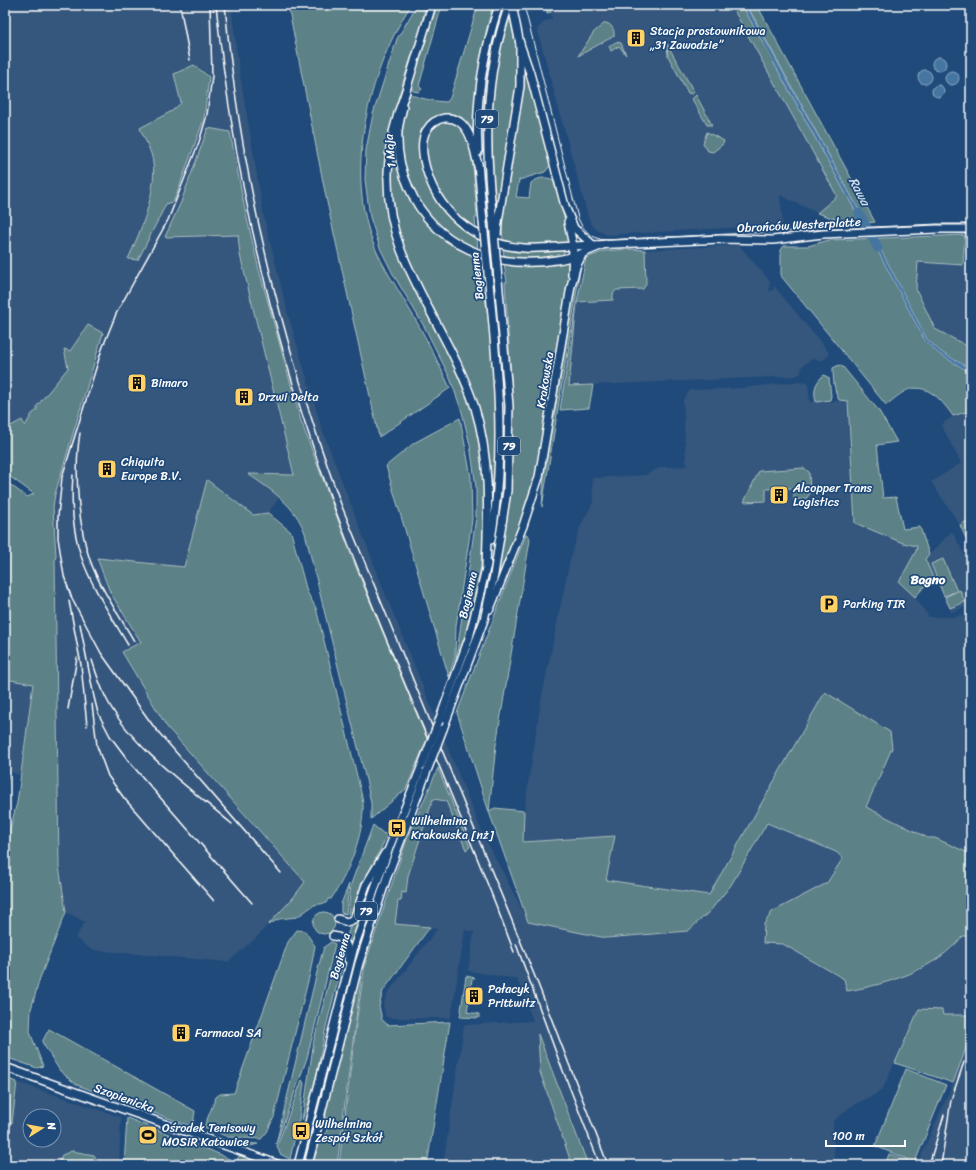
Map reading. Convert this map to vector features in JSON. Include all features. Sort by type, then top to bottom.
[{"type":"main road","name":"1 Maja","points":[[432,5],[406,91],[398,132],[399,150],[404,175],[412,194],[424,214],[444,234],[465,248],[492,256]]},
{"type":"main road","name":"Bagienna","points":[[308,1165],[359,963],[425,768],[439,721],[469,638],[486,567],[498,479],[500,428],[498,375],[478,166],[478,112],[480,82],[485,54],[499,5]]},
{"type":"main road","name":"79","points":[[496,222],[487,159],[488,104],[493,63],[509,5]]},
{"type":"main road","points":[[512,5],[520,44],[530,73],[565,206],[574,228],[592,244]]},
{"type":"main road","points":[[496,222],[520,86],[520,44]]},
{"type":"main road","points":[[406,91],[398,109],[389,153],[388,185],[390,213],[400,250],[455,360],[475,409],[487,466],[486,567]]},
{"type":"main road","name":"Obrońców Westerplatte","points":[[478,166],[469,134],[460,123],[448,118],[442,118],[435,121],[426,131],[423,153],[429,178],[440,199],[462,224],[489,240],[525,248],[721,239],[773,240],[823,234],[971,230]]},
{"type":"main road","name":"Krakowska","points":[[565,206],[573,246],[571,286]]},
{"type":"main road","name":"Bagienna","points":[[298,1165],[346,975],[366,909],[389,848],[453,704],[484,620],[497,560],[508,484],[509,406],[498,279],[492,256],[496,222]]},
{"type":"main road","name":"Obrońców Westerplatte","points":[[492,256],[512,261],[534,262],[572,257],[605,244]]},
{"type":"main road","name":"Krakowska","points":[[484,620],[491,607],[532,501],[539,477],[571,286],[576,267],[583,253]]},
{"type":"main road","points":[[338,919],[347,922],[354,918],[366,885],[380,859],[389,848]]},
{"type":"main road","points":[[333,936],[342,938],[348,948],[346,975]]},
{"type":"main road","name":"Szopienicka","points":[[5,1067],[279,1165]]},
{"type":"shaded area","points":[[5,5],[231,5],[239,68],[264,217],[288,314],[322,429],[385,593],[482,832],[528,921],[606,938],[688,931],[731,885],[766,823],[836,852],[843,858],[827,883],[772,913],[763,942],[783,944],[844,979],[846,989],[893,981],[950,950],[963,936],[971,936],[971,1015],[943,1015],[919,1009],[883,1088],[878,1093],[850,1107],[833,1122],[834,1159],[786,1160],[786,1165],[588,1165],[539,1036],[540,1072],[572,1165],[443,1165],[464,1025],[533,1021],[517,979],[468,971],[474,932],[465,930],[451,1018],[388,1018],[385,1015],[383,1005],[387,994],[437,929],[395,924],[398,901],[402,892],[406,892],[408,876],[433,799],[446,801],[466,849],[468,848],[438,768],[353,560],[301,421],[259,270],[245,210],[230,132],[210,153],[165,237],[238,235],[240,255],[294,478],[268,513],[253,515],[207,480],[184,567],[97,559],[110,592],[141,643],[122,652],[167,727],[305,882],[293,898],[256,938],[228,962],[92,950],[75,938],[85,922],[66,912],[59,866],[52,508],[88,325],[70,351],[65,349],[68,368],[37,406],[37,410],[32,414],[25,426],[22,420],[5,429]]},
{"type":"shaded area","points":[[549,5],[731,5],[837,196],[817,213],[780,195],[783,225],[608,235],[598,231],[592,225],[588,217],[537,29],[545,21],[552,19]]},
{"type":"shaded area","points":[[742,5],[746,5],[866,223],[862,223]]},
{"type":"shaded area","points":[[939,57],[944,59],[946,64],[944,69],[939,71],[934,69],[932,64],[934,59]]},
{"type":"shaded area","points":[[922,70],[928,70],[932,74],[932,80],[928,84],[922,84],[918,80],[918,74]]},
{"type":"shaded area","points":[[952,71],[957,73],[959,78],[957,83],[952,85],[947,83],[945,78],[947,73]]},
{"type":"shaded area","points":[[940,85],[943,86],[943,96],[936,97],[933,96],[932,89],[933,86]]},
{"type":"shaded area","points":[[871,238],[875,238],[927,339],[941,352],[971,369],[971,373],[939,354],[925,341]]},
{"type":"shaded area","points":[[739,245],[770,281],[769,291],[773,290],[774,286],[828,351],[829,356],[821,361],[814,358],[802,366],[801,373],[796,376],[569,386],[577,302],[613,300],[613,294],[616,290],[643,289],[646,284],[645,250]]},
{"type":"shaded area","points":[[918,262],[971,266],[971,348],[935,329],[916,289]]},
{"type":"shaded area","points":[[797,382],[808,383],[810,402],[848,401],[855,523],[903,543],[917,546],[916,551],[899,582],[915,597],[929,617],[955,617],[961,615],[969,620],[971,626],[971,861],[966,852],[935,838],[928,838],[865,807],[892,748],[825,692],[709,895],[606,880],[615,836],[523,842],[524,811],[541,700],[570,560],[580,527],[593,502],[592,478],[645,475],[661,467],[686,466],[683,400],[690,390],[741,388]]},
{"type":"shaded area","points":[[971,410],[971,519],[960,525],[931,482],[961,463],[941,425],[953,416]]},
{"type":"shaded area","points":[[952,531],[971,567],[971,605],[951,612],[925,559]]},
{"type":"shaded area","points":[[5,679],[33,684],[20,775],[5,770]]},
{"type":"shaded area","points":[[971,1035],[971,1165],[917,1165],[953,1083]]},
{"type":"shaded area","points":[[17,1082],[121,1117],[119,1165],[5,1165],[5,1121],[12,1122]]},
{"type":"green space","points":[[288,5],[411,5],[384,56],[374,85],[362,144],[361,174],[363,203],[369,231],[376,251],[425,337],[450,388],[379,437],[327,202]]},
{"type":"green space","points":[[417,5],[425,5],[422,24],[403,82],[389,137],[385,193],[389,222],[398,253],[452,361],[468,398],[478,431],[483,464],[485,498],[481,567],[466,635],[457,667],[455,666],[476,517],[476,487],[470,445],[462,412],[450,378],[425,328],[393,274],[380,248],[370,217],[365,180],[366,150],[373,114],[397,39]]},
{"type":"green space","points":[[437,5],[442,5],[419,86],[422,89],[419,92],[413,91],[411,87]]},
{"type":"green space","points":[[478,5],[493,5],[479,67],[473,132],[467,125],[456,117],[423,129],[427,174],[433,196],[449,217],[463,229],[477,237],[478,251],[447,232],[434,220],[423,206],[407,175],[403,157],[402,128],[406,96],[408,92],[421,98],[438,101],[447,102],[450,98]]},
{"type":"green space","points":[[530,5],[549,5],[551,12],[547,13],[547,10],[534,6],[532,8]]},
{"type":"green space","points":[[731,5],[742,5],[862,223],[850,224],[817,213],[837,196]]},
{"type":"green space","points":[[747,5],[757,5],[875,222],[866,223]]},
{"type":"green space","points":[[510,18],[517,52],[517,84],[497,207],[495,207],[491,154],[493,85],[500,49]]},
{"type":"green space","points":[[605,23],[612,27],[614,36],[578,56],[594,32]]},
{"type":"green space","points":[[616,42],[621,43],[626,55],[619,46],[611,51],[609,46]]},
{"type":"green space","points":[[667,44],[694,92],[692,94],[688,93],[668,56]]},
{"type":"green space","points":[[194,65],[209,77],[204,119],[174,201],[166,204],[138,260],[128,259],[138,237],[150,199],[154,174],[150,150],[140,128],[172,111],[181,103],[174,74]]},
{"type":"green space","points":[[525,67],[550,166],[545,172],[519,180],[516,197],[529,198],[531,183],[536,180],[545,178],[553,180],[567,227],[570,243],[535,246],[503,242],[501,226]]},
{"type":"green space","points":[[696,95],[712,125],[707,125],[692,99]]},
{"type":"green space","points":[[441,121],[459,125],[467,137],[472,159],[477,218],[475,218],[476,231],[464,223],[446,202],[432,178],[428,166],[425,153],[425,142],[429,131]]},
{"type":"green space","points":[[208,128],[230,132],[245,210],[259,270],[301,421],[353,560],[427,739],[406,789],[371,819],[371,803],[367,784],[305,533],[301,523],[289,506],[274,492],[248,474],[294,475],[240,255],[238,235],[165,237],[181,202]]},
{"type":"green space","points":[[707,132],[724,141],[723,144],[713,152],[708,151],[703,143]]},
{"type":"green space","points":[[395,139],[404,184],[418,212],[435,231],[445,239],[479,257],[488,316],[495,389],[496,432],[493,496],[489,460],[477,407],[471,390],[457,356],[406,253],[398,228],[393,201],[392,172]]},
{"type":"green space","points":[[965,235],[963,265],[918,262],[916,289],[935,329],[971,348],[971,410],[953,416],[935,395],[923,389],[917,388],[907,390],[886,405],[781,276],[781,250],[784,246],[808,246],[829,240]]},
{"type":"green space","points":[[971,236],[971,266],[967,265]]},
{"type":"green space","points":[[503,247],[561,250],[564,253],[559,257],[536,259],[504,257]]},
{"type":"green space","points":[[629,249],[645,250],[646,284],[643,289],[616,290],[613,294],[613,300],[577,302],[586,258],[605,251]]},
{"type":"green space","points":[[582,259],[542,507],[544,475],[578,267]]},
{"type":"green space","points":[[570,260],[568,287],[537,471],[523,518],[496,585],[508,511],[512,440],[512,395],[505,282],[507,282],[504,264],[551,264]]},
{"type":"green space","points":[[577,302],[569,386],[593,385],[589,408],[560,410]]},
{"type":"green space","points":[[88,325],[103,333],[55,494],[53,507],[56,556],[59,866],[66,912],[40,978],[31,1009],[30,1032],[43,1066],[37,1068],[5,1057],[5,846],[17,803],[33,684],[5,679],[5,481],[27,497],[34,494],[5,473],[5,457],[7,451],[5,446],[5,429],[22,420],[25,426],[32,414],[37,410],[37,406],[68,368],[64,349],[70,351]]},
{"type":"green space","points":[[839,365],[843,367],[879,411],[897,442],[877,445],[883,498],[896,497],[903,529],[920,527],[929,554],[925,559],[933,577],[915,597],[899,582],[916,551],[917,546],[903,543],[855,523],[848,401],[839,400],[834,380],[833,368]]},
{"type":"green space","points":[[824,375],[829,378],[830,400],[816,402],[816,387]]},
{"type":"green space","points":[[460,418],[471,477],[472,520],[456,626],[455,657],[449,677],[386,466],[414,443]]},
{"type":"green space","points":[[804,468],[809,472],[810,493],[806,499],[794,500],[794,488],[766,489],[766,501],[744,502],[759,471]]},
{"type":"green space","points":[[207,480],[253,515],[268,513],[291,532],[307,592],[316,608],[363,803],[360,833],[353,857],[343,879],[331,899],[328,899],[326,903],[314,905],[297,917],[279,919],[268,925],[293,898],[305,882],[167,727],[122,652],[141,642],[110,592],[97,558],[184,567]]},
{"type":"green space","points":[[971,519],[971,542],[968,543],[960,525]]},
{"type":"green space","points":[[526,534],[529,536],[530,540],[496,745],[489,811],[495,808],[524,811],[523,842],[615,836],[606,880],[709,895],[825,692],[890,732],[892,748],[866,807],[928,838],[935,838],[966,852],[971,861],[971,936],[963,936],[939,958],[910,974],[879,984],[847,991],[844,979],[783,944],[763,943],[764,924],[772,912],[827,883],[843,858],[836,852],[767,823],[731,885],[710,911],[688,931],[606,938],[528,922],[489,812],[457,713]]},
{"type":"green space","points":[[943,559],[957,591],[944,596],[931,564]]},
{"type":"green space","points":[[960,590],[965,602],[950,608],[945,597]]},
{"type":"green space","points":[[438,768],[470,847],[466,850],[446,801],[433,799],[408,876],[406,893],[402,892],[401,901],[398,901],[395,924],[430,927],[383,991],[379,1006],[382,1020],[388,1025],[450,1022],[427,1165],[339,1165],[356,1024],[365,964],[407,839]]},
{"type":"green space","points":[[5,770],[9,771],[5,798]]},
{"type":"green space","points":[[425,782],[422,796],[410,825],[380,911],[362,972],[342,1125],[326,1123],[326,1105],[364,956],[393,868]]},
{"type":"green space","points":[[373,825],[384,834],[389,832],[361,888],[351,918],[348,914],[351,884]]},
{"type":"green space","points":[[375,877],[350,946],[346,939],[362,899]]},
{"type":"green space","points":[[349,884],[346,914],[341,913],[341,904]]},
{"type":"green space","points":[[324,912],[332,915],[335,923],[332,931],[324,934],[316,931],[313,923],[316,915]]},
{"type":"green space","points":[[297,930],[305,931],[315,946],[310,973],[274,1117],[267,1132],[261,1139],[228,1137],[204,1127],[216,1097],[220,1094],[234,1093],[288,942]]},
{"type":"green space","points":[[331,942],[335,944],[307,1058],[276,1144],[317,972],[324,947]]},
{"type":"green space","points":[[343,943],[346,952],[326,1027],[311,1097],[302,1120],[314,1040],[338,948]]},
{"type":"green space","points":[[466,976],[475,978],[472,979],[467,1012],[479,1014],[479,1018],[460,1017]]},
{"type":"green space","points":[[919,1009],[942,1010],[943,1015],[971,1015],[971,1035],[953,1083],[895,1063]]},
{"type":"green space","points":[[49,1029],[195,1111],[193,1124],[190,1126],[77,1085],[60,1071],[42,1042]]},
{"type":"green space","points":[[538,1034],[588,1165],[572,1165],[540,1072]]},
{"type":"green space","points":[[906,1069],[946,1085],[915,1162],[875,1146]]},
{"type":"green space","points":[[5,1078],[17,1082],[12,1123],[5,1121]]},
{"type":"green space","points":[[302,1080],[304,1083],[299,1119],[290,1159],[280,1154],[277,1146]]},
{"type":"green space","name":"Ośrodek Tenisowy MOSiR Katowice","points":[[127,1118],[212,1151],[240,1164],[237,1159],[241,1154],[269,1165],[124,1165]]},
{"type":"green space","points":[[328,1125],[342,1127],[337,1165],[312,1165],[322,1137],[325,1137]]},
{"type":"green space","points":[[205,1133],[228,1142],[258,1144],[242,1148]]},
{"type":"green space","points":[[72,1151],[94,1155],[100,1165],[57,1165],[62,1155]]},
{"type":"green space","points":[[889,1154],[916,1164],[885,1165]]},
{"type":"waterway","name":"Rawa","points":[[859,213],[878,248]]},
{"type":"tram line","points":[[524,5],[578,218],[585,230],[596,238],[605,240],[937,224],[971,224]]},
{"type":"railway","points":[[180,5],[190,60]]},
{"type":"railway","points":[[210,5],[212,76],[207,115],[199,142],[168,220],[116,314],[102,349],[62,477],[58,516],[58,538],[64,576],[72,599],[101,653],[154,727],[281,873]]},
{"type":"railway","points":[[216,5],[232,123],[254,240],[268,297],[301,412],[342,529],[366,590],[491,891],[514,952]]},
{"type":"railway","points":[[225,5],[241,132],[266,258],[300,382],[320,443],[341,504],[538,984],[608,1165]]},
{"type":"railway","points":[[80,433],[77,480],[80,514],[86,546],[99,581],[134,641]]},
{"type":"railway","points":[[73,475],[72,502],[74,525],[78,546],[84,565],[103,603],[128,645]]},
{"type":"railway","points":[[69,601],[81,665],[87,726]]},
{"type":"railway","points":[[80,624],[98,713],[110,736],[131,764],[252,903]]},
{"type":"railway","points":[[68,709],[77,658]]},
{"type":"railway","points":[[92,660],[107,700],[131,735],[181,782],[232,824]]},
{"type":"railway","points":[[92,704],[97,746],[108,776],[124,798],[214,901]]},
{"type":"railway","points":[[516,944],[558,1058],[600,1165]]},
{"type":"railway","points":[[941,1165],[951,1100],[964,1062]]},
{"type":"railway","points":[[929,1165],[944,1115]]},
{"type":"place","name":"Stacja prostownikowa „31 Zawodzie”","points":[[636,38]]},
{"type":"place","name":"Bimaro","points":[[137,383]]},
{"type":"place","name":"Drzwi Delta","points":[[244,397]]},
{"type":"place","name":"Chiquita Europe B.V.","points":[[107,469]]},
{"type":"place","name":"Alcopper Trans Logistics","points":[[779,495]]},
{"type":"place","name":"Parking TIR","points":[[829,604]]},
{"type":"place","name":"Wilhelmina Krakowska [nż]","points":[[397,828]]},
{"type":"place","name":"Pałacyk Prittwitz","points":[[474,996]]},
{"type":"place","name":"Farmacol SA","points":[[181,1033]]},
{"type":"place","name":"Wilhelmina Zespół Szkół","points":[[301,1131]]},
{"type":"place","name":"Ośrodek Tenisowy MOSiR Katowice","points":[[148,1135]]},
{"type":"district","name":"Bagno","points":[[928,579]]}]
